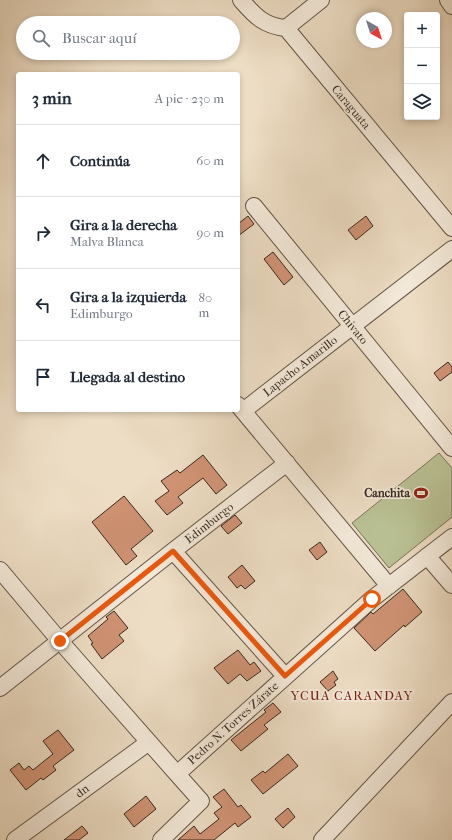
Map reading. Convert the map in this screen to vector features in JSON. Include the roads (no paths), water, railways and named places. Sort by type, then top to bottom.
[{"type":"street","points":[[241,0],[255,16],[274,27],[286,28],[321,0]]},
{"type":"street","points":[[448,0],[452,6]]},
{"type":"street","name":"Caraguata","points":[[286,28],[452,228]]},
{"type":"street","name":"Chivato","points":[[254,206],[452,448]]},
{"type":"street","name":"Lapacho Amarillo","points":[[240,408],[352,326],[452,249]]},
{"type":"street","points":[[240,408],[389,586]]},
{"type":"street","name":"Edimburgo","points":[[0,688],[287,463]]},
{"type":"street","name":"Pedro N. Torres Zárate","points":[[161,840],[201,801],[177,774],[372,599],[452,537]]},
{"type":"street","points":[[173,551],[285,676]]},
{"type":"street","points":[[427,556],[452,585]]},
{"type":"street","points":[[0,570],[60,641],[177,774]]},
{"type":"street","points":[[322,840],[452,702]]},
{"type":"street","name":"dn","points":[[15,840],[149,742]]},
{"type":"place","name":"Canchita","points":[[421,493]]},
{"type":"district","name":"YCUA CARANDAY","points":[[352,695]]}]
